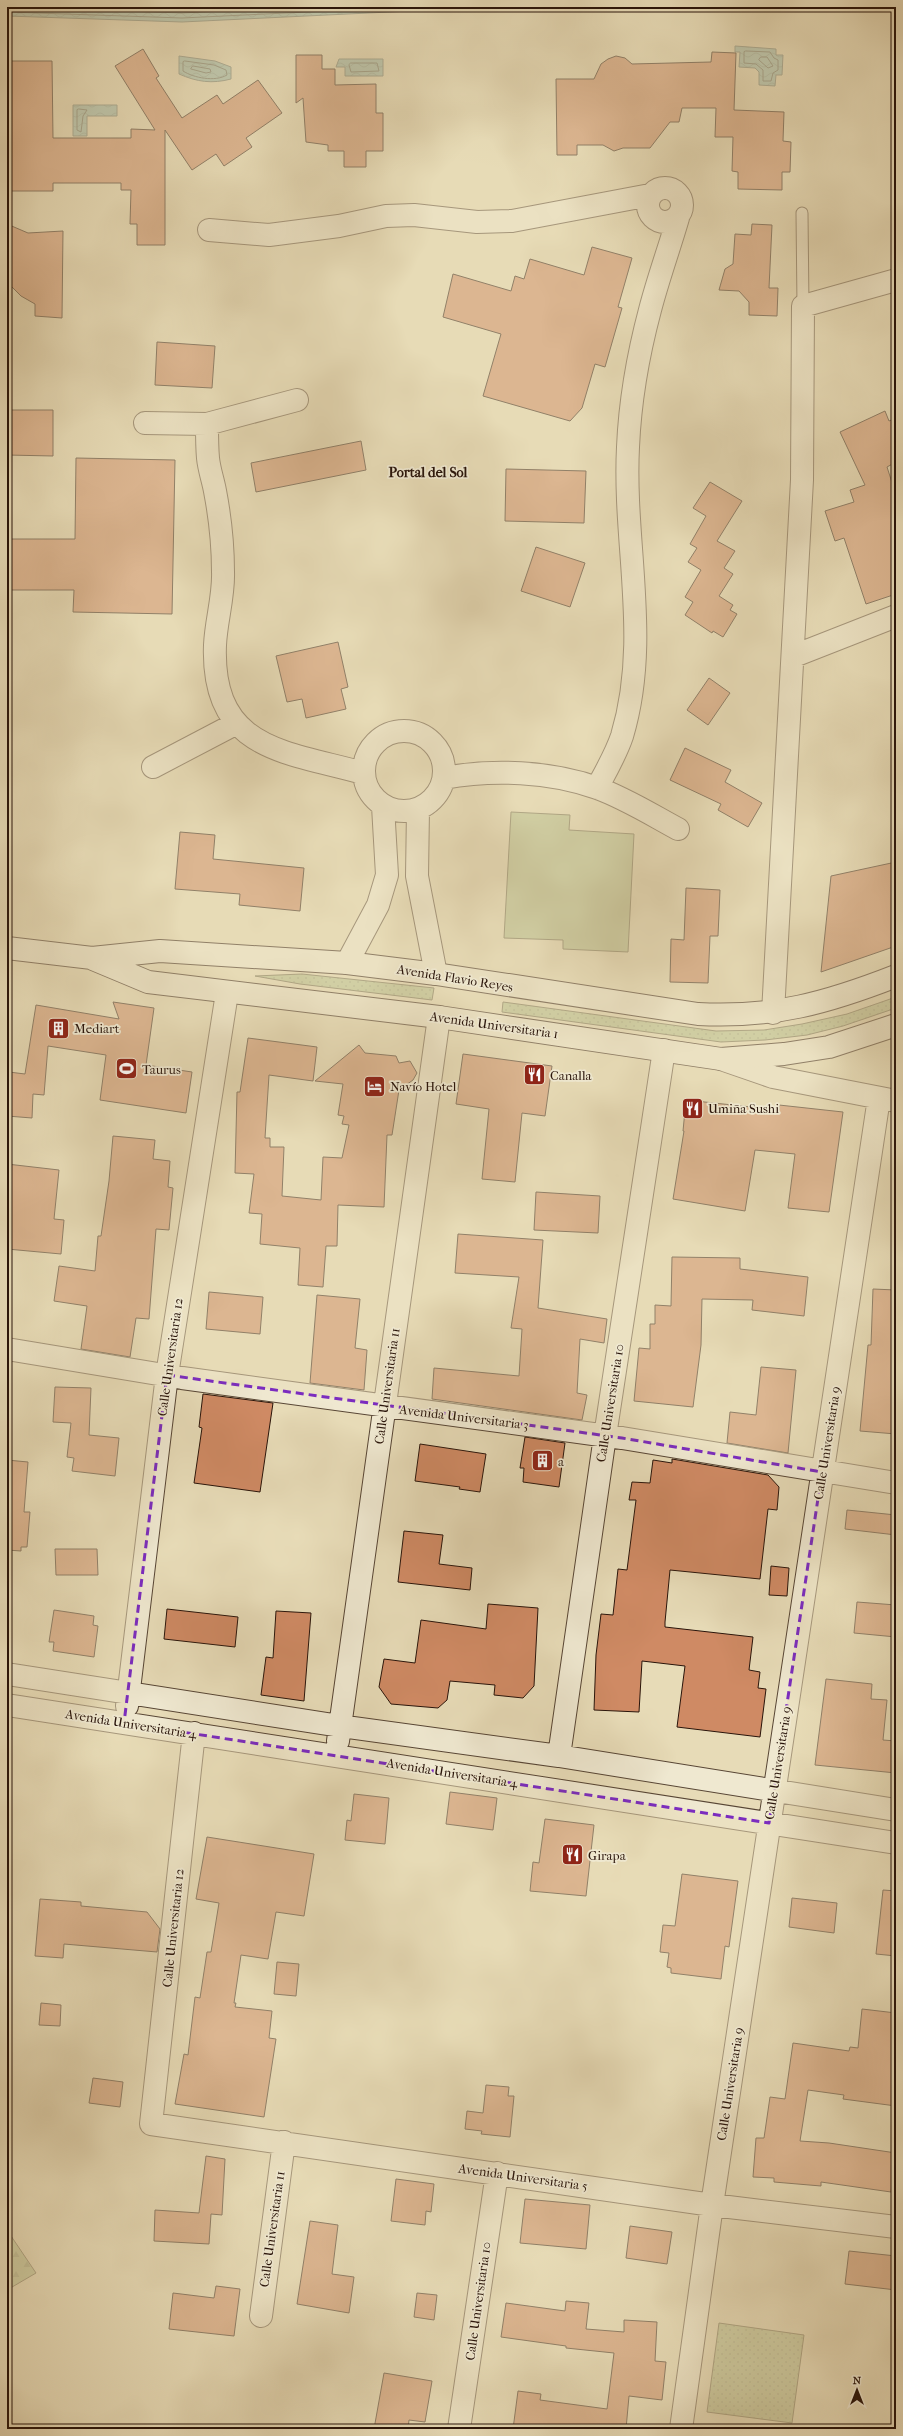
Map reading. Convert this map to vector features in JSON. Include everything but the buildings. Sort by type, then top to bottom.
[{"type":"street","points":[[209,230],[269,235],[339,226],[386,216],[414,215],[477,222],[512,221],[650,195],[660,188],[671,189],[680,196],[683,207],[678,218],[650,310],[633,388],[629,425],[628,469],[637,628],[635,672],[622,737],[597,788]]},
{"type":"street","points":[[773,1013],[794,656],[802,480],[803,306],[896,280]]},
{"type":"street","points":[[145,423],[207,424],[297,400]]},
{"type":"street","points":[[207,424],[208,459],[221,532],[224,574],[215,646],[216,675],[223,703],[235,724],[258,739],[286,754],[363,773]]},
{"type":"street","points":[[794,656],[896,616]]},
{"type":"street","points":[[153,767],[235,724]]},
{"type":"street","points":[[404,730],[421,735],[435,745],[443,761],[444,778],[437,794],[425,805],[418,809],[394,810],[383,806],[373,797],[366,786],[363,773],[366,754],[373,744],[392,732],[404,730]]},
{"type":"street","points":[[444,778],[494,772],[550,778],[597,788],[678,829]]},
{"type":"street","points":[[347,963],[378,905],[387,875],[383,806]]},
{"type":"street","points":[[418,809],[416,876],[436,974]]},
{"type":"street","points":[[387,875],[416,876]]},
{"type":"street","name":"Avenida Flavio Reyes","points":[[7,948],[92,958],[160,951],[347,963],[436,974],[698,1014],[734,1016],[773,1013],[848,994],[896,976]]},
{"type":"street","name":"Avenida Universitaria 1","points":[[92,958],[148,982],[227,993],[439,1017],[721,1058],[784,1054],[829,1047],[896,1025]]},
{"type":"street","name":"Calle Universitaria 12","points":[[124,1723],[167,1375],[227,993]]},
{"type":"street","name":"Calle Universitaria 11","points":[[336,1755],[439,1017]]},
{"type":"street","name":"Calle Universitaria 10","points":[[560,1756],[604,1436],[664,1050]]},
{"type":"street","points":[[721,1058],[773,1077],[888,1100]]},
{"type":"street","name":"Calle Universitaria 9","points":[[681,2429],[712,2205],[822,1472],[888,1100]]},
{"type":"street","name":"Avenida Universitaria 3","points":[[7,1349],[167,1375],[604,1436],[896,1483]]},
{"type":"street","points":[[7,1674],[340,1726],[560,1756],[896,1810]]},
{"type":"street","name":"Avenida Universitaria 4","points":[[7,1705],[578,1792],[896,1843]]},
{"type":"street","name":"Calle Universitaria 12","points":[[151,2124],[194,1733]]},
{"type":"street","points":[[578,1792],[584,1760]]},
{"type":"street","name":"Avenida Universitaria 5","points":[[151,2124],[712,2205],[896,2227]]},
{"type":"street","name":"Calle Universitaria 11","points":[[261,2316],[284,2142]]},
{"type":"street","name":"Calle Universitaria 10","points":[[459,2429],[496,2173]]},
{"type":"lane","points":[[802,213],[803,306]]},
{"type":"highlighted area","points":[[167,1375],[622,1438],[822,1472],[769,1823],[124,1723]]},
{"type":"green space","points":[[511,812],[570,815],[569,830],[634,834],[628,952],[563,949],[563,940],[504,938]]},
{"type":"green space","points":[[302,974],[434,988],[432,1000],[300,984],[255,976]]},
{"type":"green space","points":[[896,997],[896,1008],[843,1026],[807,1035],[765,1040],[721,1042],[502,1012],[503,1002],[716,1031],[764,1030],[802,1024],[847,1014]]},
{"type":"green space","points":[[7,2230],[36,2273],[7,2290]]},
{"type":"green space","points":[[719,2323],[804,2335],[792,2423],[707,2412]]},
{"type":"water","points":[[7,7],[493,7],[182,22],[7,16]]},
{"type":"water","points":[[735,46],[776,49],[776,55],[783,55],[782,75],[776,75],[775,86],[759,85],[759,72],[755,68],[739,67],[740,52],[735,52]]},
{"type":"water","points":[[179,56],[215,61],[231,67],[231,79],[211,82],[192,79],[179,74]]},
{"type":"water","points":[[339,59],[383,59],[383,76],[345,76],[345,67],[336,67]]},
{"type":"water","points":[[73,105],[117,105],[117,116],[87,116],[87,136],[73,136]]},
{"type":"place","name":"Mediart","points":[[59,1028]]},
{"type":"place","name":"Taurus","points":[[126,1069]]},
{"type":"place","name":"Canalla","points":[[535,1075]]},
{"type":"place","name":"Navío Hotel","points":[[374,1086]]},
{"type":"place","name":"Umiña Sushi","points":[[692,1108]]},
{"type":"place","name":"a","points":[[542,1461]]},
{"type":"place","name":"Girapa","points":[[572,1855]]},
{"type":"district","name":"Portal del Sol","points":[[428,472]]}]
